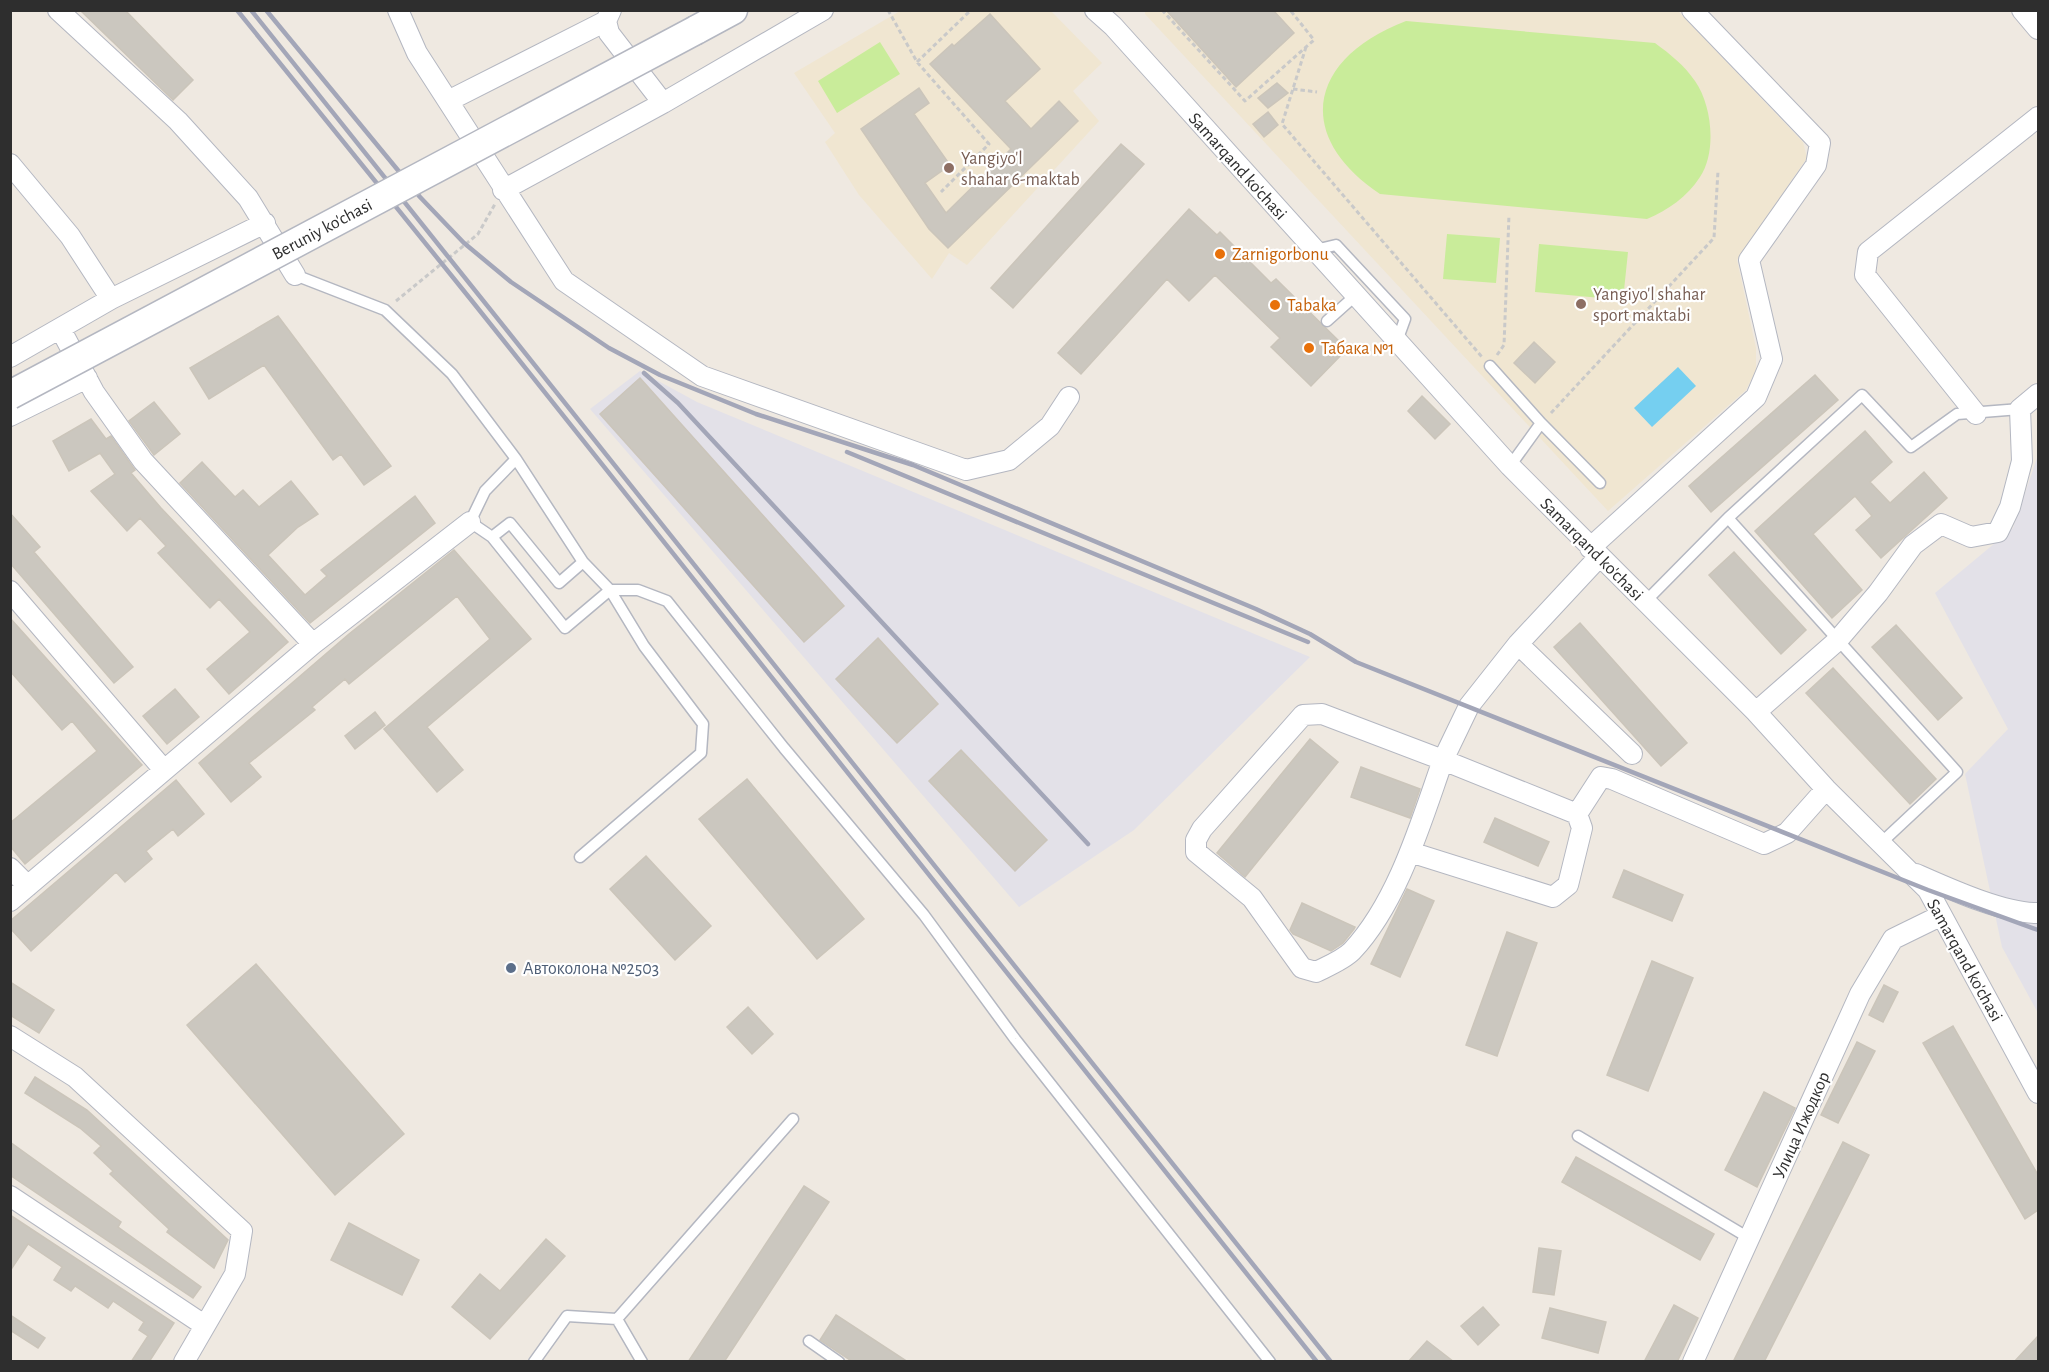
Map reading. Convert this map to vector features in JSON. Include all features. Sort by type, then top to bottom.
[{"type":"main road","name":"Beruniy ko'chasi","points":[[10,373],[692,18],[733,10]]},
{"type":"main road","name":"Beruniy ko'chasi","points":[[10,394],[692,18]]},
{"type":"street","points":[[58,10],[178,121],[248,198],[295,275]]},
{"type":"street","points":[[398,10],[417,53],[503,190],[564,281],[702,376],[966,471],[1009,460],[1050,426],[1069,397]]},
{"type":"street","points":[[503,190],[663,103],[823,10]]},
{"type":"street","name":"Samarqand ko'chasi","points":[[1095,10],[1112,18],[1315,250],[1510,466],[1756,712],[1826,789],[1928,890],[1940,916],[2038,1093]]},
{"type":"street","points":[[1410,852],[1553,897],[1568,885],[1582,828],[1577,814],[1443,760],[1322,714],[1303,715],[1202,828],[1196,840],[1196,852],[1252,898],[1302,968],[1316,972],[1351,951],[1379,913],[1410,852],[1443,760],[1469,706],[1595,552],[1756,397],[1772,360],[1749,260],[1816,165],[1820,143],[1692,10]]},
{"type":"street","points":[[2022,10],[2038,29]]},
{"type":"street","points":[[448,102],[609,16],[609,33],[663,103]]},
{"type":"street","points":[[1976,414],[1865,275],[1868,252],[2038,117]]},
{"type":"street","points":[[10,164],[70,236],[111,299]]},
{"type":"street","points":[[10,357],[61,330],[111,299],[265,223]]},
{"type":"street","points":[[61,330],[87,378],[143,461],[313,644]]},
{"type":"street","points":[[10,416],[87,378]]},
{"type":"street","points":[[1756,712],[1837,641],[1878,593],[1913,545],[1941,524],[1971,537],[1998,532],[2010,507],[2022,460],[2020,409],[2038,394]]},
{"type":"street","points":[[10,901],[313,644],[470,522]]},
{"type":"street","points":[[10,591],[164,770]]},
{"type":"street","points":[[1518,644],[1632,754]]},
{"type":"street","points":[[1577,814],[1601,777],[1612,779],[1764,844],[1787,833],[1826,789]]},
{"type":"street","points":[[10,868],[28,886]]},
{"type":"street","points":[[1906,869],[1956,892],[2025,913],[2038,913]]},
{"type":"street","name":"Улица Ижодкор","points":[[1693,1362],[1860,994],[1893,939],[1940,916]]},
{"type":"street","points":[[10,1036],[75,1077],[242,1231],[235,1274],[184,1362]]},
{"type":"street","points":[[10,1196],[204,1325]]},
{"type":"lane","points":[[1315,250],[1336,246],[1405,319],[1397,341]]},
{"type":"lane","points":[[295,275],[385,310],[452,374],[516,459],[583,562],[610,590],[644,645],[703,724],[701,753],[580,857]]},
{"type":"lane","points":[[1327,321],[1356,296]]},
{"type":"lane","points":[[1490,366],[1541,423],[1600,483]]},
{"type":"lane","points":[[1645,602],[1728,518],[1862,395],[1911,447],[1957,414],[2020,409]]},
{"type":"lane","points":[[1510,466],[1541,423]]},
{"type":"lane","points":[[516,459],[485,491],[470,522],[492,537],[565,628],[610,590],[638,590],[667,601],[784,748],[924,915],[1015,1039],[1270,1362]]},
{"type":"lane","points":[[1728,518],[1957,772],[1881,843]]},
{"type":"lane","points":[[492,537],[510,523],[559,583],[583,562]]},
{"type":"lane","points":[[617,1319],[792,1119]]},
{"type":"lane","points":[[1578,1136],[1749,1238]]},
{"type":"lane","points":[[534,1362],[567,1316],[617,1319]]},
{"type":"lane","points":[[617,1319],[642,1362]]},
{"type":"lane","points":[[809,1341],[839,1362]]},
{"type":"path","points":[[888,10],[917,62],[989,144],[941,192]]},
{"type":"path","points":[[917,62],[971,10]]},
{"type":"path","points":[[1162,10],[1245,101],[1314,40],[1290,10]]},
{"type":"path","points":[[1306,47],[1282,124],[1490,366],[1504,345],[1509,215]]},
{"type":"path","points":[[1293,89],[1317,92]]},
{"type":"path","points":[[1541,423],[1713,238],[1718,171]]},
{"type":"path","points":[[385,310],[478,234],[503,190]]},
{"type":"shaded area","name":"Yangiyo'l shahar sport maktabi","points":[[1145,10],[1678,11],[1803,142],[1807,158],[1737,260],[1756,348],[1756,370],[1746,390],[1608,511],[1145,14]]},
{"type":"shaded area","name":"Yangiyo'l shahar 6-maktab","points":[[900,11],[1051,11],[1102,63],[1073,91],[1099,121],[967,265],[949,253],[932,279],[859,195],[825,142],[835,133],[794,73]]},
{"type":"shaded area","points":[[640,371],[697,402],[1310,657],[1134,830],[1019,907],[590,409]]},
{"type":"shaded area","points":[[2038,455],[2038,1013],[2002,947],[1965,774],[2008,729],[1935,593],[2013,528]]},
{"type":"green space","points":[[1406,21],[1655,43],[1691,75],[1701,91],[1709,115],[1710,142],[1709,155],[1700,177],[1683,197],[1647,219],[1380,194],[1352,171],[1333,147],[1324,122],[1324,98],[1333,76],[1349,55],[1374,36]]},
{"type":"green space","points":[[880,42],[900,74],[837,113],[818,81]]},
{"type":"green space","points":[[1447,234],[1500,238],[1496,283],[1443,279]]},
{"type":"green space","points":[[1539,244],[1628,252],[1623,300],[1535,292]]},
{"type":"water","points":[[1678,367],[1696,386],[1652,427],[1634,408]]},
{"type":"building","points":[[80,10],[125,10],[193,80],[173,100]]},
{"type":"building","points":[[1166,10],[1273,10],[1294,33],[1236,87]]},
{"type":"building","points":[[990,14],[1040,69],[1005,101],[1031,129],[1059,101],[1078,121],[948,248],[929,229],[861,129],[919,88],[929,103],[914,114],[950,165],[925,183],[946,213],[1011,149],[930,64]]},
{"type":"building","points":[[1277,83],[1288,93],[1268,108],[1258,98]]},
{"type":"building","points":[[1268,112],[1278,125],[1264,137],[1253,124]]},
{"type":"building","points":[[1121,144],[1144,164],[1013,308],[991,288]]},
{"type":"building","points":[[1189,209],[1217,235],[1220,232],[1271,283],[1276,279],[1347,349],[1311,386],[1271,347],[1280,338],[1215,275],[1189,301],[1167,279],[1081,374],[1058,353]]},
{"type":"building","points":[[278,316],[391,466],[364,485],[341,454],[333,460],[264,365],[209,399],[190,368]]},
{"type":"building","points":[[1534,342],[1555,362],[1535,383],[1514,363]]},
{"type":"building","points":[[1815,375],[1838,400],[1711,512],[1689,486]]},
{"type":"building","points":[[640,378],[844,606],[804,642],[600,414]]},
{"type":"building","points":[[1422,396],[1450,424],[1435,439],[1408,411]]},
{"type":"building","points":[[154,402],[180,434],[154,455],[129,421]]},
{"type":"building","points":[[91,419],[106,439],[111,436],[135,470],[131,473],[161,508],[288,642],[229,694],[207,669],[250,632],[219,599],[210,608],[158,553],[166,546],[140,518],[127,531],[91,491],[115,474],[100,453],[69,471],[53,441]]},
{"type":"building","points":[[1865,431],[1892,462],[1870,482],[1890,503],[1924,472],[1947,498],[1881,558],[1856,530],[1872,516],[1855,496],[1813,534],[1862,590],[1832,618],[1755,531]]},
{"type":"building","points":[[202,462],[235,497],[243,490],[259,507],[291,481],[318,514],[298,527],[268,555],[305,595],[327,576],[321,570],[415,496],[435,523],[310,623],[180,483]]},
{"type":"building","points":[[10,513],[40,547],[34,552],[133,667],[114,683],[10,563]]},
{"type":"building","points":[[454,550],[531,639],[427,727],[463,770],[437,792],[384,729],[490,639],[457,596],[349,684],[345,679],[312,707],[315,710],[249,763],[261,777],[231,802],[199,763],[349,634]]},
{"type":"building","points":[[1734,552],[1806,630],[1781,654],[1709,575]]},
{"type":"building","points":[[10,618],[142,765],[25,864],[10,846],[10,823],[97,751],[72,721],[62,730],[10,671]]},
{"type":"building","points":[[1580,623],[1687,743],[1661,766],[1554,647]]},
{"type":"building","points":[[1896,625],[1962,698],[1938,720],[1872,647]]},
{"type":"building","points":[[878,638],[938,704],[897,743],[836,679]]},
{"type":"building","points":[[1833,668],[1936,779],[1910,804],[1806,693]]},
{"type":"building","points":[[175,689],[199,717],[167,744],[143,716]]},
{"type":"building","points":[[375,712],[385,725],[355,749],[345,736]]},
{"type":"building","points":[[1310,739],[1338,762],[1245,877],[1217,853]]},
{"type":"building","points":[[961,750],[1047,840],[1015,871],[929,781]]},
{"type":"building","points":[[1361,767],[1420,789],[1410,818],[1351,797]]},
{"type":"building","points":[[747,779],[864,919],[817,959],[699,819]]},
{"type":"building","points":[[176,780],[204,814],[178,836],[173,829],[146,851],[152,859],[125,882],[116,872],[31,951],[10,928],[10,921]]},
{"type":"building","points":[[1495,818],[1549,842],[1538,866],[1484,842]]},
{"type":"building","points":[[646,856],[711,926],[675,960],[610,889]]},
{"type":"building","points":[[1624,870],[1683,895],[1672,921],[1613,897]]},
{"type":"building","points":[[1407,889],[1434,901],[1400,977],[1371,964]]},
{"type":"building","points":[[1302,903],[1355,927],[1343,943],[1331,951],[1293,934],[1290,930]]},
{"type":"building","points":[[1507,932],[1537,943],[1497,1056],[1466,1045]]},
{"type":"building","points":[[1652,961],[1693,978],[1648,1091],[1607,1075]]},
{"type":"building","points":[[256,964],[404,1134],[335,1195],[187,1025]]},
{"type":"building","points":[[10,982],[54,1010],[39,1033],[10,1015]]},
{"type":"building","points":[[1884,985],[1898,992],[1883,1022],[1869,1015]]},
{"type":"building","points":[[748,1007],[773,1034],[752,1054],[727,1027]]},
{"type":"building","points":[[1953,1026],[2038,1175],[2038,1210],[2025,1219],[1923,1043]]},
{"type":"building","points":[[1857,1042],[1875,1051],[1838,1123],[1821,1115]]},
{"type":"building","points":[[35,1077],[87,1110],[228,1240],[214,1268],[167,1232],[169,1229],[110,1174],[113,1171],[94,1153],[101,1146],[80,1128],[25,1093]]},
{"type":"building","points":[[1764,1092],[1795,1108],[1757,1187],[1725,1170]]},
{"type":"building","points":[[10,1142],[121,1222],[118,1227],[201,1287],[193,1298],[10,1175]]},
{"type":"building","points":[[1843,1142],[1869,1155],[1764,1362],[1733,1362]]},
{"type":"building","points":[[1576,1157],[1714,1234],[1700,1260],[1562,1182]]},
{"type":"building","points":[[804,1186],[829,1202],[724,1362],[688,1362]]},
{"type":"building","points":[[10,1215],[174,1323],[149,1362],[131,1362],[148,1336],[139,1330],[144,1322],[113,1301],[108,1308],[75,1286],[71,1291],[54,1280],[62,1267],[28,1244],[10,1271]]},
{"type":"building","points":[[349,1223],[419,1260],[402,1295],[331,1260]]},
{"type":"building","points":[[546,1239],[565,1256],[490,1339],[452,1307],[480,1274],[500,1291]]},
{"type":"building","points":[[1539,1248],[1561,1251],[1554,1295],[1533,1292]]},
{"type":"building","points":[[1674,1305],[1698,1318],[1677,1362],[1644,1362]]},
{"type":"building","points":[[1483,1307],[1499,1325],[1478,1345],[1461,1326]]},
{"type":"building","points":[[1550,1308],[1606,1322],[1598,1353],[1542,1338]]},
{"type":"building","points":[[10,1315],[45,1338],[38,1348],[10,1330]]},
{"type":"building","points":[[836,1315],[908,1362],[853,1362],[820,1340]]},
{"type":"building","points":[[2038,1336],[2038,1362],[2014,1362]]},
{"type":"building","points":[[1427,1341],[1454,1362],[1408,1362]]},
{"type":"railway","points":[[237,10],[472,301],[1317,1362]]},
{"type":"railway","points":[[251,10],[1331,1362]]},
{"type":"railway","points":[[266,10],[420,197],[464,243],[511,282],[609,348],[660,375],[756,414],[913,465],[1256,609],[1310,634],[1356,662],[1928,890],[2038,930]]},
{"type":"railway","points":[[644,373],[678,403],[1088,844]]},
{"type":"railway","points":[[847,452],[1308,642]]},
{"type":"place","name":"Yangiyo'l shahar 6-maktab","points":[[949,168]]},
{"type":"place","name":"Zarnigorbonu","points":[[1220,254]]},
{"type":"place","name":"Yangiyo'l shahar sport maktabi","points":[[1581,304]]},
{"type":"place","name":"Tabaka","points":[[1275,305]]},
{"type":"place","name":"Табака №1","points":[[1309,348]]},
{"type":"place","name":"Автоколона №2503","points":[[511,968]]}]
